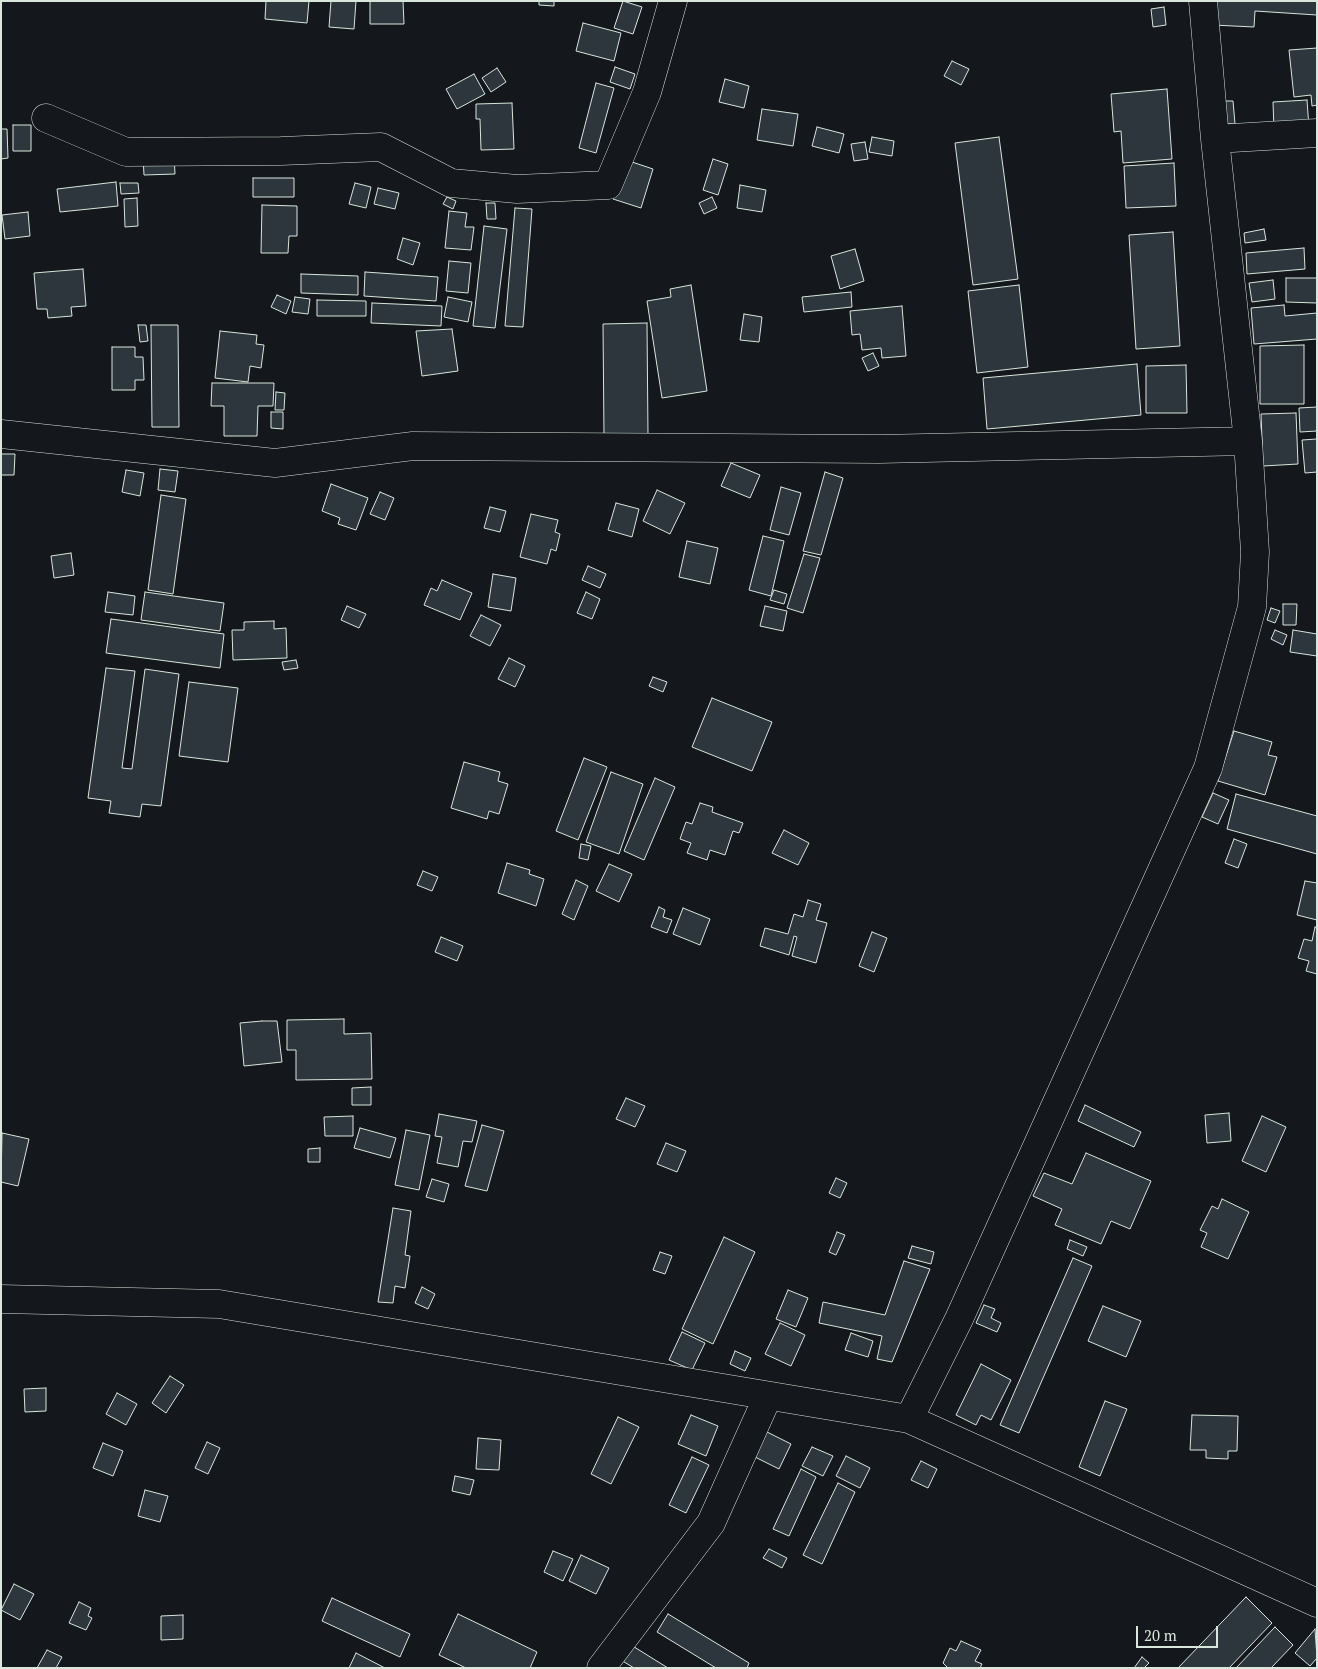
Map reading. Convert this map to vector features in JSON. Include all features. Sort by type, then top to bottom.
[{"type":"street","points":[[46,118],[126,152],[281,152],[381,147],[451,183],[516,188],[608,185],[648,92],[673,1]]},
{"type":"street","points":[[909,1420],[959,1319],[1208,768],[1252,607],[1255,552],[1248,441],[1215,139],[1204,1]]},
{"type":"street","points":[[1215,139],[1317,134]]},
{"type":"street","points":[[1,434],[276,463],[413,446],[879,449],[1248,441]]},
{"type":"street","points":[[1,1299],[219,1304],[909,1420],[1317,1603]]},
{"type":"street","points":[[602,1668],[711,1523],[768,1396]]},
{"type":"building","points":[[266,1],[309,1],[307,23],[265,19]]},
{"type":"building","points":[[331,1],[356,1],[354,29],[329,27]]},
{"type":"building","points":[[370,1],[403,1],[404,24],[370,24]]},
{"type":"building","points":[[539,1],[554,1],[554,6],[539,5]]},
{"type":"building","points":[[623,1],[642,7],[633,34],[614,28]]},
{"type":"building","points":[[1206,1],[1317,1],[1317,15],[1255,11],[1254,27],[1213,25]]},
{"type":"building","points":[[1164,7],[1166,25],[1153,27],[1151,9]]},
{"type":"building","points":[[583,23],[621,33],[614,61],[576,51]]},
{"type":"building","points":[[1317,48],[1317,105],[1312,106],[1311,95],[1294,97],[1289,50]]},
{"type":"building","points":[[952,61],[969,69],[961,85],[944,76]]},
{"type":"building","points":[[615,67],[635,74],[630,89],[610,82]]},
{"type":"building","points":[[497,68],[506,82],[491,92],[482,78]]},
{"type":"building","points":[[474,74],[485,94],[457,109],[446,89]]},
{"type":"building","points":[[725,79],[749,86],[744,108],[719,102]]},
{"type":"building","points":[[596,83],[614,88],[596,153],[579,148]]},
{"type":"building","points":[[1167,89],[1172,159],[1123,163],[1121,131],[1114,132],[1111,94]]},
{"type":"building","points":[[1307,100],[1309,128],[1274,130],[1273,102]]},
{"type":"building","points":[[1225,101],[1233,101],[1235,124],[1227,124]]},
{"type":"building","points":[[512,103],[514,149],[481,150],[480,119],[476,119],[476,104]]},
{"type":"building","points":[[762,109],[798,114],[793,146],[757,140]]},
{"type":"building","points":[[13,125],[31,125],[31,151],[13,151]]},
{"type":"building","points":[[817,127],[844,134],[839,153],[812,146]]},
{"type":"building","points":[[1,129],[7,129],[8,158],[1,159]]},
{"type":"building","points":[[872,137],[894,141],[892,156],[869,152]]},
{"type":"building","points":[[999,137],[1018,279],[973,285],[955,143]]},
{"type":"building","points":[[865,142],[868,159],[854,161],[851,144]]},
{"type":"building","points":[[174,155],[175,174],[144,175],[143,157]]},
{"type":"building","points":[[713,159],[728,164],[718,195],[703,190]]},
{"type":"building","points":[[626,160],[653,169],[641,208],[613,199]]},
{"type":"building","points":[[1174,163],[1176,206],[1126,208],[1124,166]]},
{"type":"building","points":[[253,178],[294,178],[294,197],[253,197]]},
{"type":"building","points":[[116,182],[118,206],[60,212],[57,189]]},
{"type":"building","points":[[120,183],[138,183],[139,193],[121,194]]},
{"type":"building","points":[[355,183],[371,187],[366,208],[349,204]]},
{"type":"building","points":[[740,185],[766,190],[762,212],[737,208]]},
{"type":"building","points":[[378,188],[399,193],[395,209],[374,204]]},
{"type":"building","points":[[447,197],[456,201],[453,209],[443,204]]},
{"type":"building","points":[[712,197],[717,208],[704,214],[699,203]]},
{"type":"building","points":[[137,198],[138,226],[125,227],[124,199]]},
{"type":"building","points":[[486,203],[495,203],[496,219],[487,219]]},
{"type":"building","points":[[262,205],[297,206],[297,236],[289,236],[288,253],[261,253]]},
{"type":"building","points":[[515,208],[532,209],[523,327],[505,326]]},
{"type":"building","points":[[449,211],[467,213],[465,227],[474,227],[471,250],[445,248]]},
{"type":"building","points":[[28,212],[30,236],[5,239],[2,215]]},
{"type":"building","points":[[484,226],[507,229],[495,328],[473,326]]},
{"type":"building","points":[[1264,229],[1266,240],[1245,243],[1244,233]]},
{"type":"building","points":[[1173,232],[1180,346],[1136,349],[1129,235]]},
{"type":"building","points":[[403,238],[420,243],[413,265],[397,259]]},
{"type":"building","points":[[1304,248],[1305,269],[1247,274],[1246,253]]},
{"type":"building","points":[[855,249],[864,281],[840,289],[831,256]]},
{"type":"building","points":[[449,261],[471,263],[468,293],[446,291]]},
{"type":"building","points":[[83,269],[86,306],[71,307],[72,316],[48,318],[47,309],[37,309],[34,273]]},
{"type":"building","points":[[365,272],[438,277],[436,301],[364,296]]},
{"type":"building","points":[[301,274],[358,276],[358,295],[301,293]]},
{"type":"building","points":[[1286,278],[1317,278],[1317,303],[1286,302]]},
{"type":"building","points":[[1273,280],[1275,299],[1252,302],[1249,283]]},
{"type":"building","points":[[691,285],[707,391],[662,398],[647,301],[671,297],[670,289]]},
{"type":"building","points":[[1019,285],[1028,367],[977,373],[968,291]]},
{"type":"building","points":[[851,292],[852,307],[804,312],[802,297]]},
{"type":"building","points":[[277,295],[291,301],[286,314],[271,307]]},
{"type":"building","points":[[295,297],[310,299],[308,314],[292,312]]},
{"type":"building","points":[[448,297],[472,302],[468,322],[444,317]]},
{"type":"building","points":[[317,300],[366,301],[366,316],[317,316]]},
{"type":"building","points":[[372,303],[442,306],[441,326],[371,323]]},
{"type":"building","points":[[1284,305],[1285,316],[1317,313],[1317,339],[1254,344],[1251,308]]},
{"type":"building","points":[[902,306],[906,356],[882,358],[881,348],[862,350],[860,334],[852,335],[850,311]]},
{"type":"building","points":[[744,314],[762,317],[759,342],[740,340]]},
{"type":"building","points":[[647,323],[648,436],[604,436],[603,324]]},
{"type":"building","points":[[138,325],[146,325],[148,341],[140,342]]},
{"type":"building","points":[[151,325],[178,325],[179,427],[152,427]]},
{"type":"building","points":[[452,329],[458,371],[422,376],[416,331]]},
{"type":"building","points":[[220,331],[257,335],[256,344],[264,345],[261,368],[250,366],[248,382],[215,378]]},
{"type":"building","points":[[1304,345],[1304,404],[1260,404],[1260,346]]},
{"type":"building","points":[[112,347],[135,347],[135,357],[143,357],[144,380],[135,380],[135,390],[112,390]]},
{"type":"building","points":[[873,353],[879,366],[868,371],[862,358]]},
{"type":"building","points":[[1137,364],[1141,415],[987,429],[983,378]]},
{"type":"building","points":[[1186,365],[1187,413],[1146,413],[1146,366]]},
{"type":"building","points":[[212,383],[274,383],[273,406],[258,406],[257,436],[224,436],[224,406],[211,406]]},
{"type":"building","points":[[276,392],[285,393],[284,410],[275,410]]},
{"type":"building","points":[[1317,407],[1317,431],[1300,432],[1299,408]]},
{"type":"building","points":[[271,412],[283,412],[283,429],[271,428]]},
{"type":"building","points":[[1296,413],[1298,464],[1263,466],[1261,414]]},
{"type":"building","points":[[1317,439],[1317,472],[1305,473],[1302,440]]},
{"type":"building","points":[[1,454],[15,454],[14,475],[1,475]]},
{"type":"building","points":[[731,463],[760,475],[750,498],[721,486]]},
{"type":"building","points":[[160,469],[178,471],[175,492],[158,490]]},
{"type":"building","points":[[126,470],[144,473],[140,496],[122,492]]},
{"type":"building","points":[[825,472],[843,478],[821,555],[803,551]]},
{"type":"building","points":[[331,484],[368,498],[356,530],[338,524],[340,518],[322,511]]},
{"type":"building","points":[[781,487],[801,493],[789,535],[770,530]]},
{"type":"building","points":[[657,490],[685,503],[670,534],[643,521]]},
{"type":"building","points":[[380,492],[394,498],[385,520],[370,514]]},
{"type":"building","points":[[161,495],[186,499],[173,594],[148,590]]},
{"type":"building","points":[[616,503],[639,509],[632,537],[608,530]]},
{"type":"building","points":[[490,507],[506,511],[500,532],[484,528]]},
{"type":"building","points":[[531,514],[558,520],[555,532],[560,534],[556,551],[551,549],[547,564],[520,557]]},
{"type":"building","points":[[763,536],[784,541],[771,596],[749,590]]},
{"type":"building","points":[[687,541],[718,548],[710,584],[679,577]]},
{"type":"building","points":[[71,553],[74,575],[54,578],[51,556]]},
{"type":"building","points":[[804,554],[820,558],[803,613],[787,608]]},
{"type":"building","points":[[588,566],[606,574],[600,588],[582,580]]},
{"type":"building","points":[[493,574],[516,578],[511,611],[488,607]]},
{"type":"building","points":[[442,580],[472,593],[460,620],[424,605],[431,588],[437,591]]},
{"type":"building","points":[[774,590],[787,594],[784,604],[770,600]]},
{"type":"building","points":[[108,592],[135,596],[133,615],[105,612]]},
{"type":"building","points":[[145,592],[224,603],[220,631],[141,620]]},
{"type":"building","points":[[586,592],[600,599],[592,619],[577,613]]},
{"type":"building","points":[[1283,604],[1297,604],[1296,625],[1283,625]]},
{"type":"building","points":[[347,606],[366,614],[359,628],[341,620]]},
{"type":"building","points":[[765,606],[787,611],[783,631],[760,626]]},
{"type":"building","points":[[1271,608],[1280,611],[1275,623],[1267,620]]},
{"type":"building","points":[[481,615],[501,625],[490,646],[470,636]]},
{"type":"building","points":[[111,619],[224,634],[220,668],[106,653]]},
{"type":"building","points":[[274,621],[274,629],[286,628],[287,658],[233,660],[232,630],[244,630],[244,622]]},
{"type":"building","points":[[1275,630],[1287,635],[1283,645],[1271,639]]},
{"type":"building","points":[[1293,630],[1317,634],[1317,656],[1290,652]]},
{"type":"building","points":[[509,658],[525,666],[515,687],[498,679]]},
{"type":"building","points":[[296,660],[298,668],[284,670],[282,662]]},
{"type":"building","points":[[106,668],[135,671],[122,768],[132,769],[145,669],[179,674],[161,806],[142,804],[140,817],[109,813],[111,801],[88,798]]},
{"type":"building","points":[[653,677],[667,682],[663,692],[649,686]]},
{"type":"building","points":[[189,682],[238,688],[228,762],[179,756]]},
{"type":"building","points":[[712,698],[772,722],[752,771],[692,747]]},
{"type":"building","points":[[1234,731],[1272,742],[1268,755],[1277,757],[1265,795],[1218,781]]},
{"type":"building","points":[[584,758],[607,767],[578,840],[556,831]]},
{"type":"building","points":[[464,762],[500,772],[498,781],[508,784],[499,814],[489,811],[487,819],[451,808]]},
{"type":"building","points":[[611,772],[643,784],[619,854],[586,842]]},
{"type":"building","points":[[655,778],[675,787],[644,860],[624,851]]},
{"type":"building","points":[[1213,793],[1229,800],[1218,824],[1202,817]]},
{"type":"building","points":[[1236,794],[1317,816],[1317,854],[1227,829]]},
{"type":"building","points":[[700,803],[713,807],[712,812],[743,823],[739,833],[733,831],[725,855],[710,850],[707,860],[687,853],[691,843],[680,839],[686,822],[692,824]]},
{"type":"building","points":[[784,830],[809,843],[798,865],[772,853]]},
{"type":"building","points":[[1234,839],[1247,844],[1238,868],[1225,863]]},
{"type":"building","points":[[581,844],[591,846],[588,860],[579,858]]},
{"type":"building","points":[[507,863],[530,870],[529,874],[544,879],[536,906],[498,893]]},
{"type":"building","points":[[609,864],[632,874],[619,902],[596,891]]},
{"type":"building","points":[[423,871],[438,877],[432,891],[417,885]]},
{"type":"building","points":[[576,880],[588,886],[574,920],[562,914]]},
{"type":"building","points":[[1305,881],[1317,883],[1317,920],[1297,915]]},
{"type":"building","points":[[808,900],[821,904],[816,920],[827,923],[816,963],[792,956],[797,937],[794,936],[789,955],[760,946],[765,928],[788,934],[794,914],[803,917]]},
{"type":"building","points":[[659,907],[665,910],[663,917],[672,920],[667,933],[651,927]]},
{"type":"building","points":[[683,908],[710,919],[700,945],[673,934]]},
{"type":"building","points":[[1315,927],[1317,928],[1317,974],[1306,971],[1309,961],[1298,958],[1304,939],[1312,941]]},
{"type":"building","points":[[872,932],[887,938],[874,972],[859,966]]},
{"type":"building","points":[[441,937],[463,946],[457,961],[435,952]]},
{"type":"building","points":[[344,1019],[344,1034],[371,1033],[372,1079],[296,1080],[296,1050],[287,1050],[287,1020]]},
{"type":"building","points":[[277,1021],[282,1062],[244,1066],[240,1023]]},
{"type":"building","points":[[371,1087],[371,1105],[352,1105],[352,1088]]},
{"type":"building","points":[[626,1098],[645,1106],[635,1127],[616,1119]]},
{"type":"building","points":[[1085,1105],[1141,1132],[1134,1147],[1078,1121]]},
{"type":"building","points":[[1229,1113],[1231,1141],[1207,1143],[1205,1115]]},
{"type":"building","points":[[439,1114],[477,1121],[472,1142],[463,1141],[458,1167],[437,1163],[442,1137],[435,1136]]},
{"type":"building","points":[[353,1116],[353,1136],[325,1136],[324,1117]]},
{"type":"building","points":[[1262,1116],[1286,1127],[1266,1172],[1242,1161]]},
{"type":"building","points":[[482,1125],[504,1131],[487,1191],[465,1186]]},
{"type":"building","points":[[360,1128],[396,1138],[390,1158],[354,1148]]},
{"type":"building","points":[[406,1130],[430,1135],[419,1190],[395,1185]]},
{"type":"building","points":[[2,1133],[29,1139],[18,1186],[1,1182]]},
{"type":"building","points":[[666,1143],[686,1151],[677,1172],[657,1164]]},
{"type":"building","points":[[320,1148],[320,1162],[308,1162],[308,1149]]},
{"type":"building","points":[[1086,1153],[1151,1181],[1130,1229],[1111,1221],[1101,1244],[1055,1225],[1062,1209],[1033,1196],[1044,1173],[1072,1184]]},
{"type":"building","points":[[836,1178],[847,1183],[840,1198],[829,1193]]},
{"type":"building","points":[[432,1179],[449,1184],[444,1202],[426,1197]]},
{"type":"building","points":[[1222,1199],[1249,1212],[1228,1259],[1201,1247],[1207,1233],[1200,1230],[1212,1206],[1218,1209]]},
{"type":"building","points":[[393,1208],[411,1211],[405,1255],[410,1256],[405,1288],[395,1286],[393,1303],[378,1302]]},
{"type":"building","points":[[837,1232],[845,1235],[836,1255],[829,1252]]},
{"type":"building","points":[[724,1237],[755,1252],[713,1344],[682,1329]]},
{"type":"building","points":[[1070,1240],[1087,1247],[1083,1256],[1067,1249]]},
{"type":"building","points":[[912,1246],[934,1252],[931,1264],[908,1258]]},
{"type":"building","points":[[660,1252],[672,1256],[665,1274],[653,1270]]},
{"type":"building","points":[[1073,1258],[1092,1266],[1019,1433],[1000,1425]]},
{"type":"building","points":[[904,1261],[930,1269],[892,1362],[877,1359],[882,1336],[819,1323],[823,1302],[885,1315]]},
{"type":"building","points":[[422,1287],[435,1294],[428,1309],[415,1303]]},
{"type":"building","points":[[788,1290],[808,1298],[796,1327],[776,1319]]},
{"type":"building","points":[[984,1305],[995,1309],[991,1318],[1001,1323],[997,1332],[976,1323]]},
{"type":"building","points":[[1103,1306],[1141,1321],[1126,1357],[1088,1341]]},
{"type":"building","points":[[780,1323],[805,1335],[791,1366],[765,1354]]},
{"type":"building","points":[[682,1332],[705,1343],[692,1370],[669,1360]]},
{"type":"building","points":[[851,1333],[873,1341],[868,1357],[845,1350]]},
{"type":"building","points":[[735,1351],[751,1358],[745,1371],[730,1364]]},
{"type":"building","points":[[981,1364],[1011,1380],[991,1420],[981,1415],[976,1425],[956,1415]]},
{"type":"building","points":[[170,1376],[184,1385],[166,1413],[152,1403]]},
{"type":"building","points":[[46,1388],[46,1411],[25,1412],[24,1389]]},
{"type":"building","points":[[117,1393],[137,1404],[126,1425],[106,1414]]},
{"type":"building","points":[[1105,1401],[1127,1409],[1100,1476],[1079,1467]]},
{"type":"building","points":[[691,1415],[718,1426],[706,1456],[678,1444]]},
{"type":"building","points":[[1192,1415],[1238,1416],[1237,1451],[1228,1451],[1228,1459],[1206,1458],[1206,1450],[1190,1450]]},
{"type":"building","points":[[618,1417],[639,1427],[611,1484],[591,1474]]},
{"type":"building","points":[[765,1431],[791,1444],[779,1469],[753,1456]]},
{"type":"building","points":[[478,1438],[501,1440],[499,1470],[476,1469]]},
{"type":"building","points":[[207,1442],[220,1448],[208,1474],[195,1468]]},
{"type":"building","points":[[103,1443],[123,1451],[113,1476],[93,1468]]},
{"type":"building","points":[[812,1447],[833,1456],[823,1476],[802,1466]]},
{"type":"building","points":[[846,1456],[870,1468],[860,1488],[836,1476]]},
{"type":"building","points":[[692,1457],[709,1465],[686,1513],[669,1505]]},
{"type":"building","points":[[921,1461],[937,1469],[928,1488],[911,1480]]},
{"type":"building","points":[[801,1469],[816,1477],[789,1536],[773,1529]]},
{"type":"building","points":[[455,1476],[474,1480],[470,1495],[452,1491]]},
{"type":"building","points":[[838,1483],[855,1492],[822,1564],[803,1555]]},
{"type":"building","points":[[145,1490],[168,1496],[160,1522],[138,1516]]},
{"type":"building","points":[[769,1549],[787,1558],[782,1568],[763,1558]]},
{"type":"building","points":[[553,1551],[573,1559],[563,1581],[544,1572]]},
{"type":"building","points":[[581,1555],[609,1568],[596,1594],[569,1581]]},
{"type":"building","points":[[14,1584],[34,1594],[20,1620],[1,1610]]},
{"type":"building","points":[[1246,1597],[1272,1623],[1229,1668],[1178,1668]]},
{"type":"building","points":[[332,1598],[410,1634],[400,1657],[322,1621]]},
{"type":"building","points":[[79,1602],[91,1608],[88,1616],[92,1618],[86,1630],[69,1623]]},
{"type":"building","points":[[458,1614],[537,1652],[530,1668],[466,1668],[439,1655]]},
{"type":"building","points":[[668,1614],[749,1663],[747,1668],[716,1668],[657,1632]]},
{"type":"building","points":[[183,1615],[183,1639],[161,1640],[161,1616]]},
{"type":"building","points":[[1275,1627],[1293,1645],[1271,1668],[1236,1668]]},
{"type":"building","points":[[1315,1629],[1317,1658],[1310,1666],[1295,1653]]},
{"type":"building","points":[[961,1641],[981,1650],[975,1661],[982,1664],[980,1668],[948,1668],[943,1663],[950,1648],[956,1651]]},
{"type":"building","points":[[631,1645],[668,1668],[634,1668],[621,1660]]},
{"type":"building","points":[[47,1650],[62,1657],[56,1668],[37,1668]]},
{"type":"building","points":[[356,1653],[385,1668],[349,1668]]},
{"type":"building","points":[[1142,1657],[1149,1663],[1144,1668],[1134,1668]]}]
